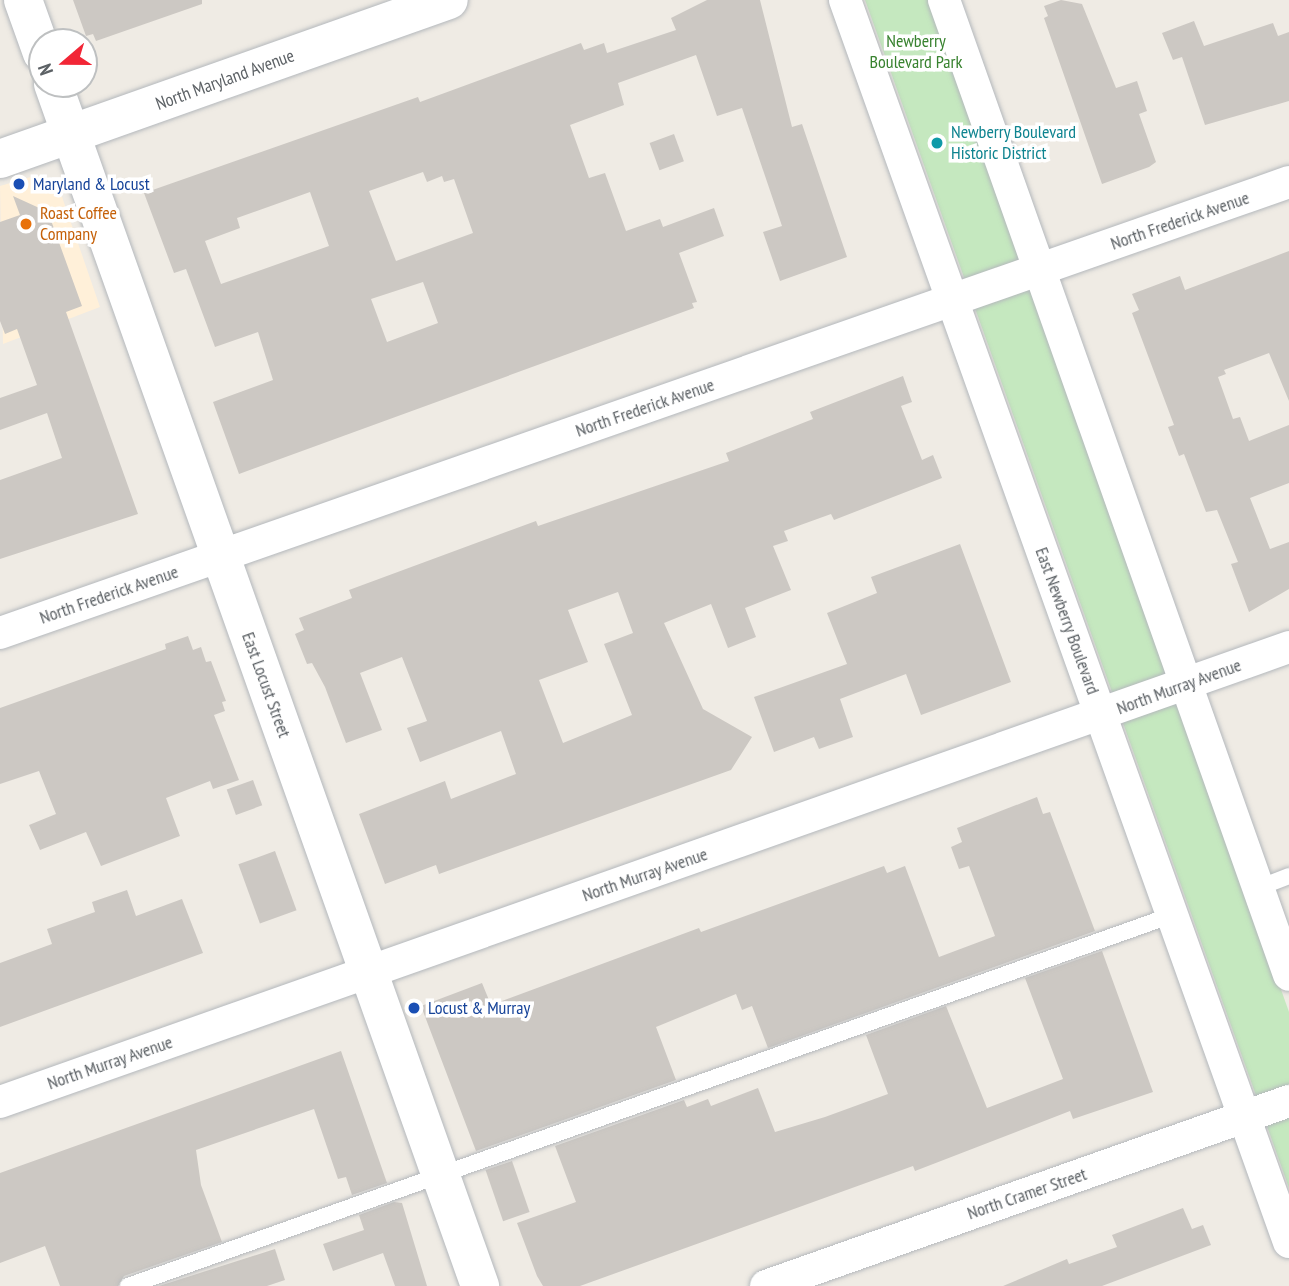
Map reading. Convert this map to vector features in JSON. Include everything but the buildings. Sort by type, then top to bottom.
[{"type":"main road","points":[[23,0],[33,28]]},
{"type":"main road","name":"North Maryland Avenue","points":[[0,159],[449,0]]},
{"type":"main road","name":"East Locust Street","points":[[58,98],[480,1286]]},
{"type":"street","name":"East Newberry Boulevard","points":[[845,0],[1289,1242]]},
{"type":"street","points":[[944,0],[1289,975]]},
{"type":"street","name":"North Frederick Avenue","points":[[0,633],[1289,182]]},
{"type":"street","name":"North Murray Avenue","points":[[0,1102],[1289,647]]},
{"type":"street","name":"North Cramer Street","points":[[766,1286],[1289,1101]]},
{"type":"lane","points":[[1258,888],[1289,876]]},
{"type":"lane","points":[[128,1286],[1172,915]]},
{"type":"shaded area","points":[[34,176],[54,182],[60,191],[100,307],[3,344],[0,186]]},
{"type":"green space","name":"Newberry Boulevard Park","points":[[865,0],[929,0],[1289,1012],[1289,1188]]},
{"type":"place","name":"Newberry Boulevard Historic District","points":[[937,143]]},
{"type":"place","name":"Maryland & Locust","points":[[19,184]]},
{"type":"place","name":"Roast Coffee Company","points":[[26,224]]},
{"type":"place","name":"Locust & Murray","points":[[414,1008]]}]
